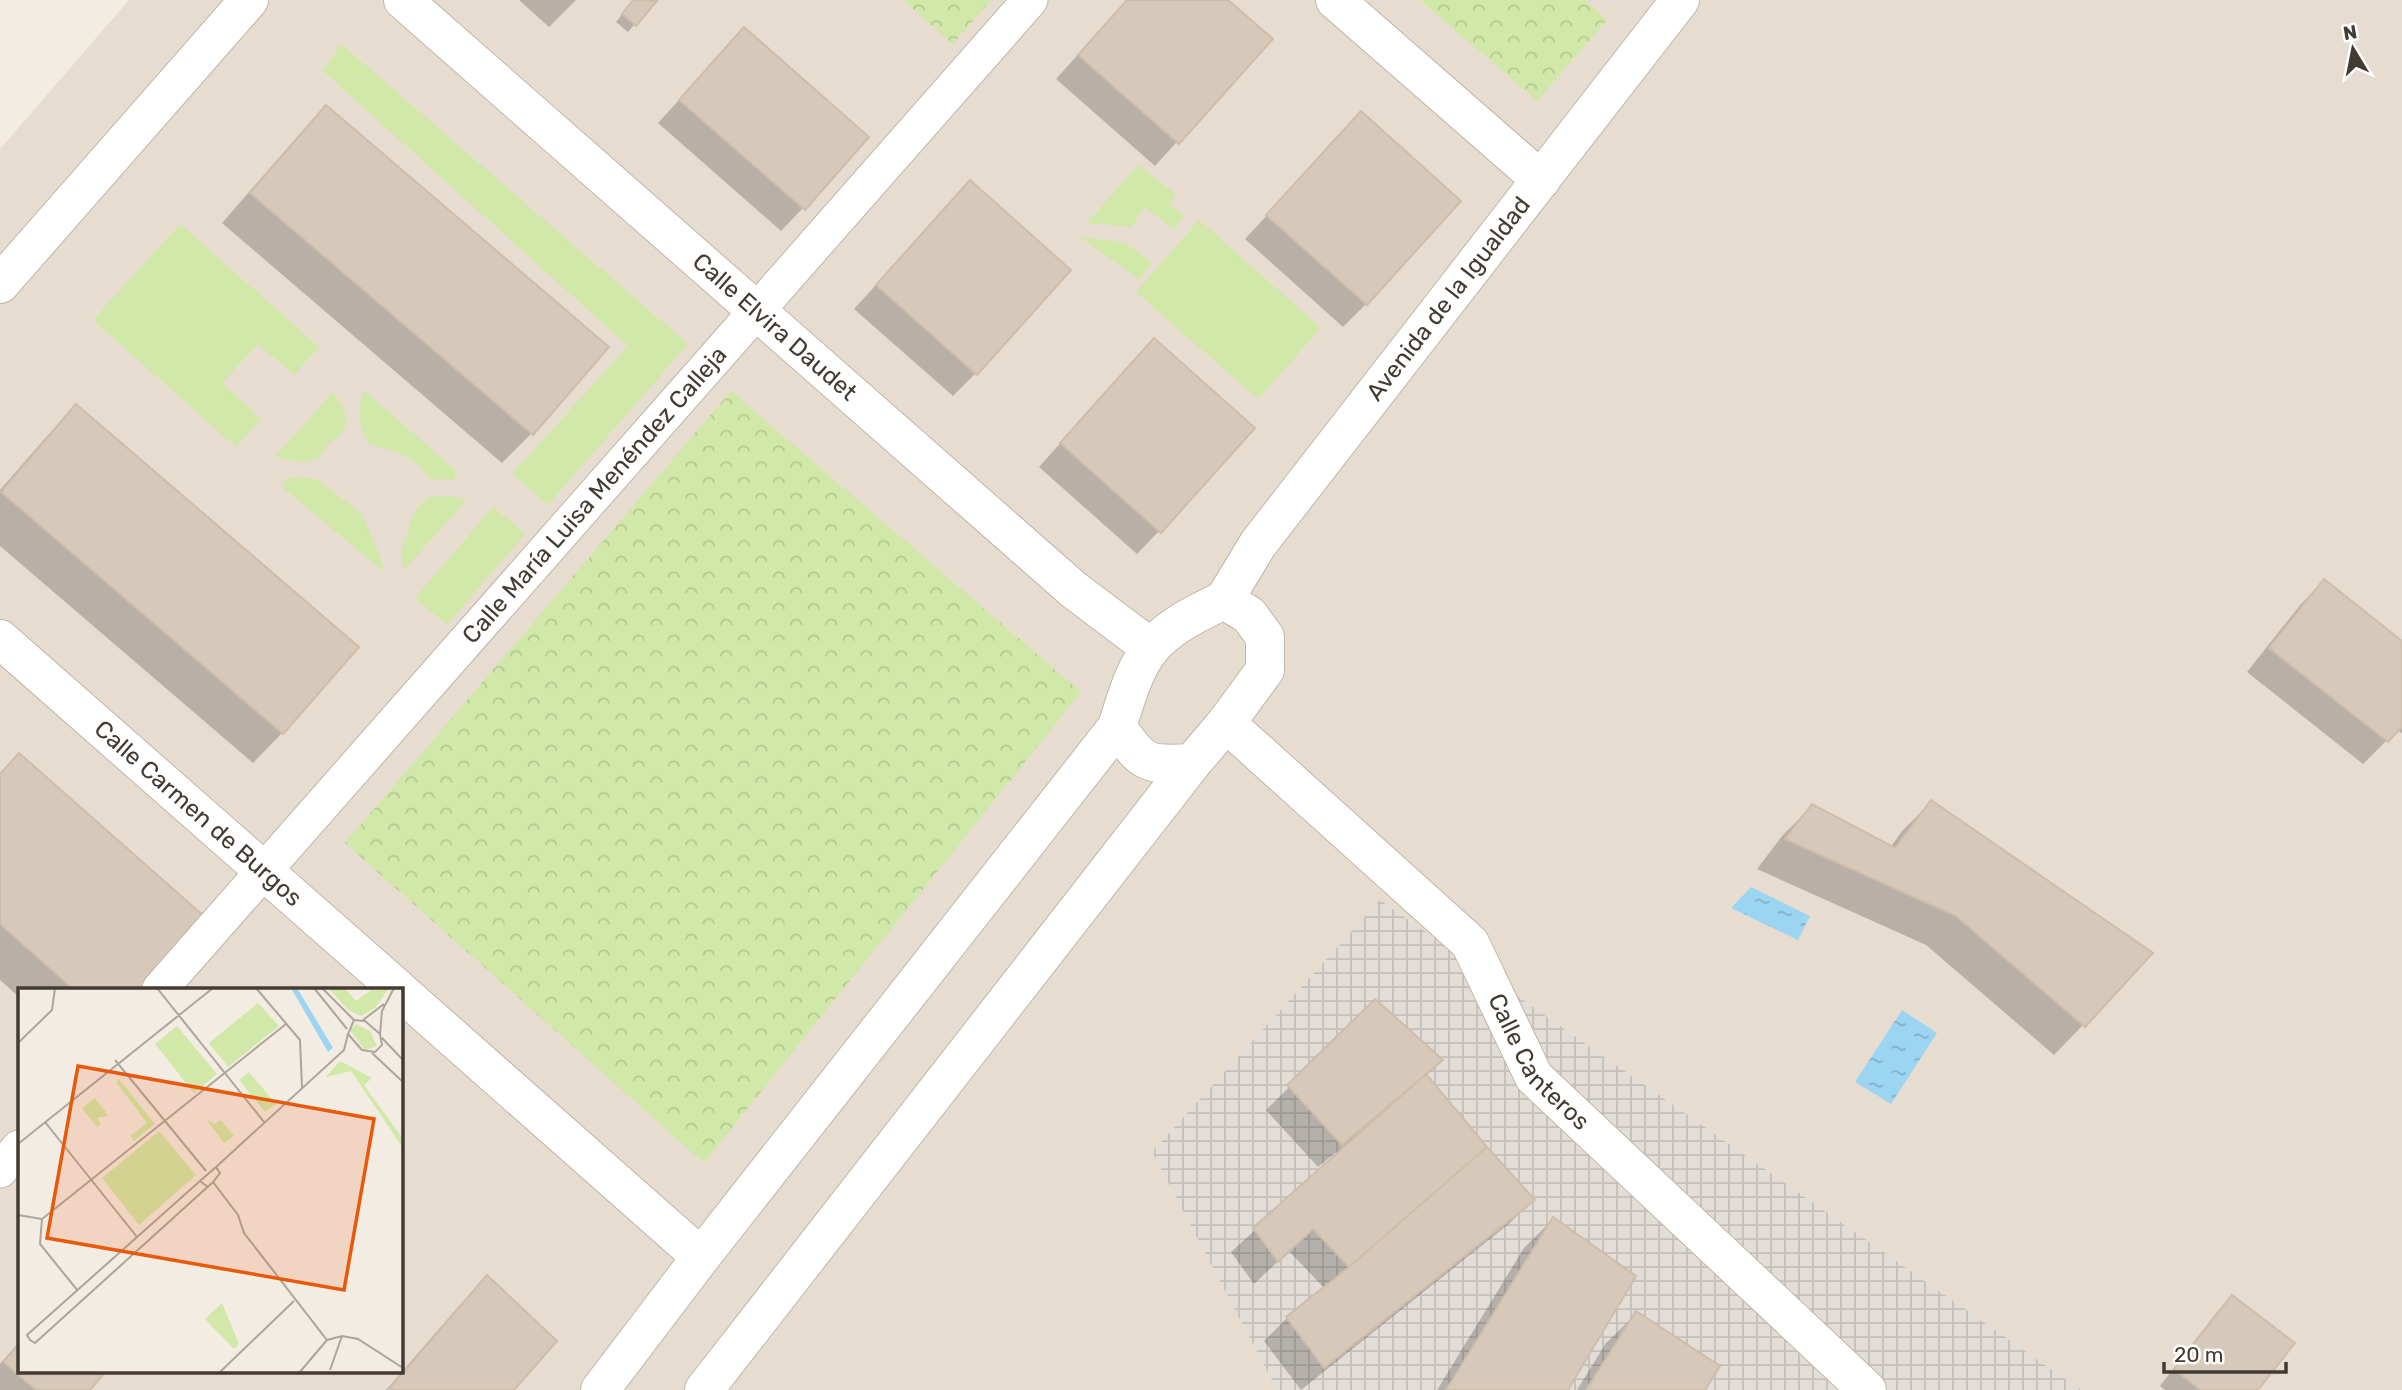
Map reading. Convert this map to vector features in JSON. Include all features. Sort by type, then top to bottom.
[{"type":"street","points":[[0,284],[249,0]]},
{"type":"street","name":"Calle Elvira Daudet","points":[[403,0],[1074,590],[1151,648]]},
{"type":"street","name":"Calle María Luisa Menéndez Calleja","points":[[161,988],[1030,0]]},
{"type":"street","points":[[1335,0],[1541,180]]},
{"type":"street","name":"Avenida de la Igualdad","points":[[1224,600],[1258,544],[1680,0]]},
{"type":"street","points":[[600,1390],[701,1257],[1117,727],[1130,687],[1151,648],[1181,622],[1224,600],[1249,615],[1265,637],[1265,670],[704,1390]]},
{"type":"street","name":"Calle Carmen de Burgos","points":[[0,639],[396,988]]},
{"type":"street","name":"Calle Canteros","points":[[1226,723],[1470,943],[1534,1077],[1867,1390]]},
{"type":"street","points":[[1117,727],[1134,751],[1155,765],[1192,763]]},
{"type":"street","name":"Calle Carmen de Burgos","points":[[402,994],[701,1257]]},
{"type":"street","points":[[0,1170],[18,1150]]},
{"type":"shaded area","points":[[129,0],[2402,0],[2402,1390],[2081,1390],[1380,900],[1152,1152],[1277,1390],[0,1390],[0,149]]},
{"type":"shaded area","points":[[1380,900],[2081,1390],[1277,1390],[1152,1152]]},
{"type":"green space","points":[[903,0],[991,0],[953,44]]},
{"type":"green space","points":[[1420,0],[1585,0],[1607,20],[1537,101]]},
{"type":"green space","points":[[341,44],[688,344],[548,505],[512,474],[628,346],[323,71]]},
{"type":"green space","points":[[1138,165],[1176,194],[1169,204],[1184,215],[1174,230],[1145,207],[1131,227],[1087,223]]},
{"type":"green space","points":[[1199,220],[1321,328],[1258,399],[1136,292]]},
{"type":"green space","points":[[180,224],[319,347],[294,375],[258,344],[222,383],[261,419],[236,447],[93,320]]},
{"type":"green space","points":[[1079,237],[1124,242],[1152,263],[1139,279]]},
{"type":"green space","points":[[365,391],[455,470],[455,480],[430,479],[412,460],[388,449],[370,445],[360,418],[360,406]]},
{"type":"green space","points":[[731,391],[1081,692],[704,1163],[345,843]]},
{"type":"green space","points":[[333,392],[346,416],[341,434],[329,443],[315,460],[298,461],[275,457]]},
{"type":"green space","points":[[306,477],[318,480],[361,513],[380,555],[384,572],[282,487],[286,478]]},
{"type":"green space","points":[[442,496],[466,501],[404,570],[401,552],[415,510],[430,497]]},
{"type":"green space","points":[[493,507],[525,534],[447,625],[415,598]]},
{"type":"water","points":[[1751,887],[1810,916],[1798,940],[1731,908]]},
{"type":"water","points":[[1902,1010],[1937,1033],[1891,1104],[1855,1082]]},
{"type":"building","points":[[633,0],[657,1],[636,26],[622,14]]},
{"type":"building","points":[[1127,0],[1228,0],[1273,39],[1179,144],[1078,55]]},
{"type":"building","points":[[744,27],[869,137],[805,210],[679,100]]},
{"type":"building","points":[[326,105],[609,347],[533,435],[250,193]]},
{"type":"building","points":[[1361,111],[1461,201],[1367,305],[1266,215]]},
{"type":"building","points":[[970,180],[1071,270],[977,375],[876,285]]},
{"type":"building","points":[[1154,338],[1255,428],[1161,533],[1060,443]]},
{"type":"building","points":[[76,404],[359,647],[283,734],[1,492]]},
{"type":"building","points":[[2324,579],[2402,641],[2402,727],[2388,742],[2269,648]]},
{"type":"building","points":[[19,753],[205,917],[141,988],[72,988],[0,924],[0,774]]},
{"type":"building","points":[[1931,800],[2153,953],[2085,1027],[1956,916],[1785,839],[1812,804],[1895,848]]},
{"type":"building","points":[[1375,999],[1443,1060],[1342,1145],[1287,1085]]},
{"type":"building","points":[[1426,1074],[1487,1147],[1349,1267],[1313,1229],[1278,1262],[1253,1228]]},
{"type":"building","points":[[1487,1147],[1535,1200],[1324,1368],[1286,1317],[1349,1267]]},
{"type":"building","points":[[1553,1217],[1636,1276],[1568,1390],[1446,1390]]},
{"type":"building","points":[[487,1275],[557,1341],[514,1390],[388,1390]]},
{"type":"building","points":[[2232,1295],[2295,1343],[2258,1390],[2200,1390],[2174,1369]]},
{"type":"building","points":[[1636,1311],[1720,1366],[1705,1390],[1586,1390]]},
{"type":"building","points":[[18,1345],[18,1372],[105,1372],[90,1390],[36,1390],[3,1362]]}]
